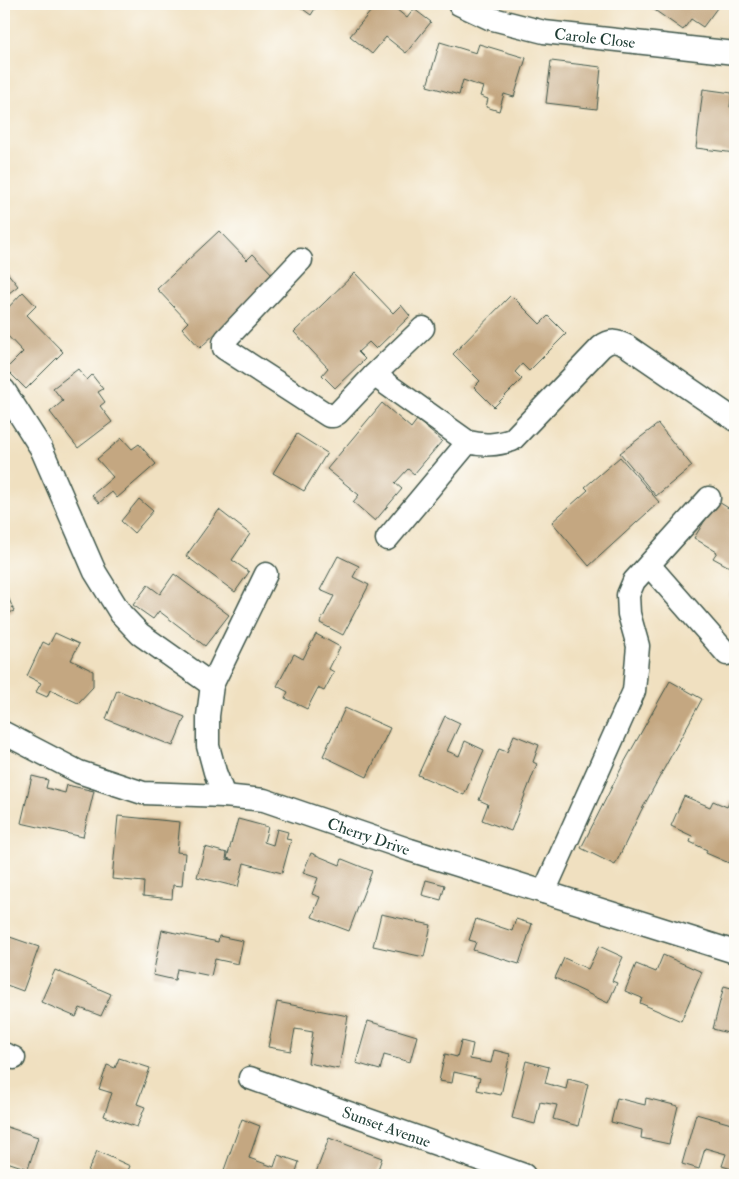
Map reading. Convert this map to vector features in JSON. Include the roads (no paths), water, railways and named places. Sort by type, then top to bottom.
[{"type":"street","name":"Carole Close","points":[[459,4],[489,18],[544,32],[735,53]]},
{"type":"street","points":[[302,260],[226,339],[224,348],[329,416],[338,413],[423,328]]},
{"type":"street","points":[[374,375],[468,442],[483,446],[500,444],[512,440],[601,347],[607,342],[616,341],[627,346],[735,420]]},
{"type":"street","points":[[4,390],[41,448],[95,572],[121,614],[140,634],[212,685]]},
{"type":"street","points":[[387,539],[468,442]]},
{"type":"street","points":[[544,892],[634,691],[638,646],[629,614],[628,595],[634,581],[709,498]]},
{"type":"street","points":[[649,565],[727,654]]},
{"type":"street","points":[[224,796],[208,746],[208,716],[212,685],[266,574]]},
{"type":"street","name":"Cherry Drive","points":[[4,733],[79,772],[143,792],[264,800],[410,850],[735,952]]},
{"type":"street","name":"Sunset Avenue","points":[[250,1078],[524,1175]]}]
